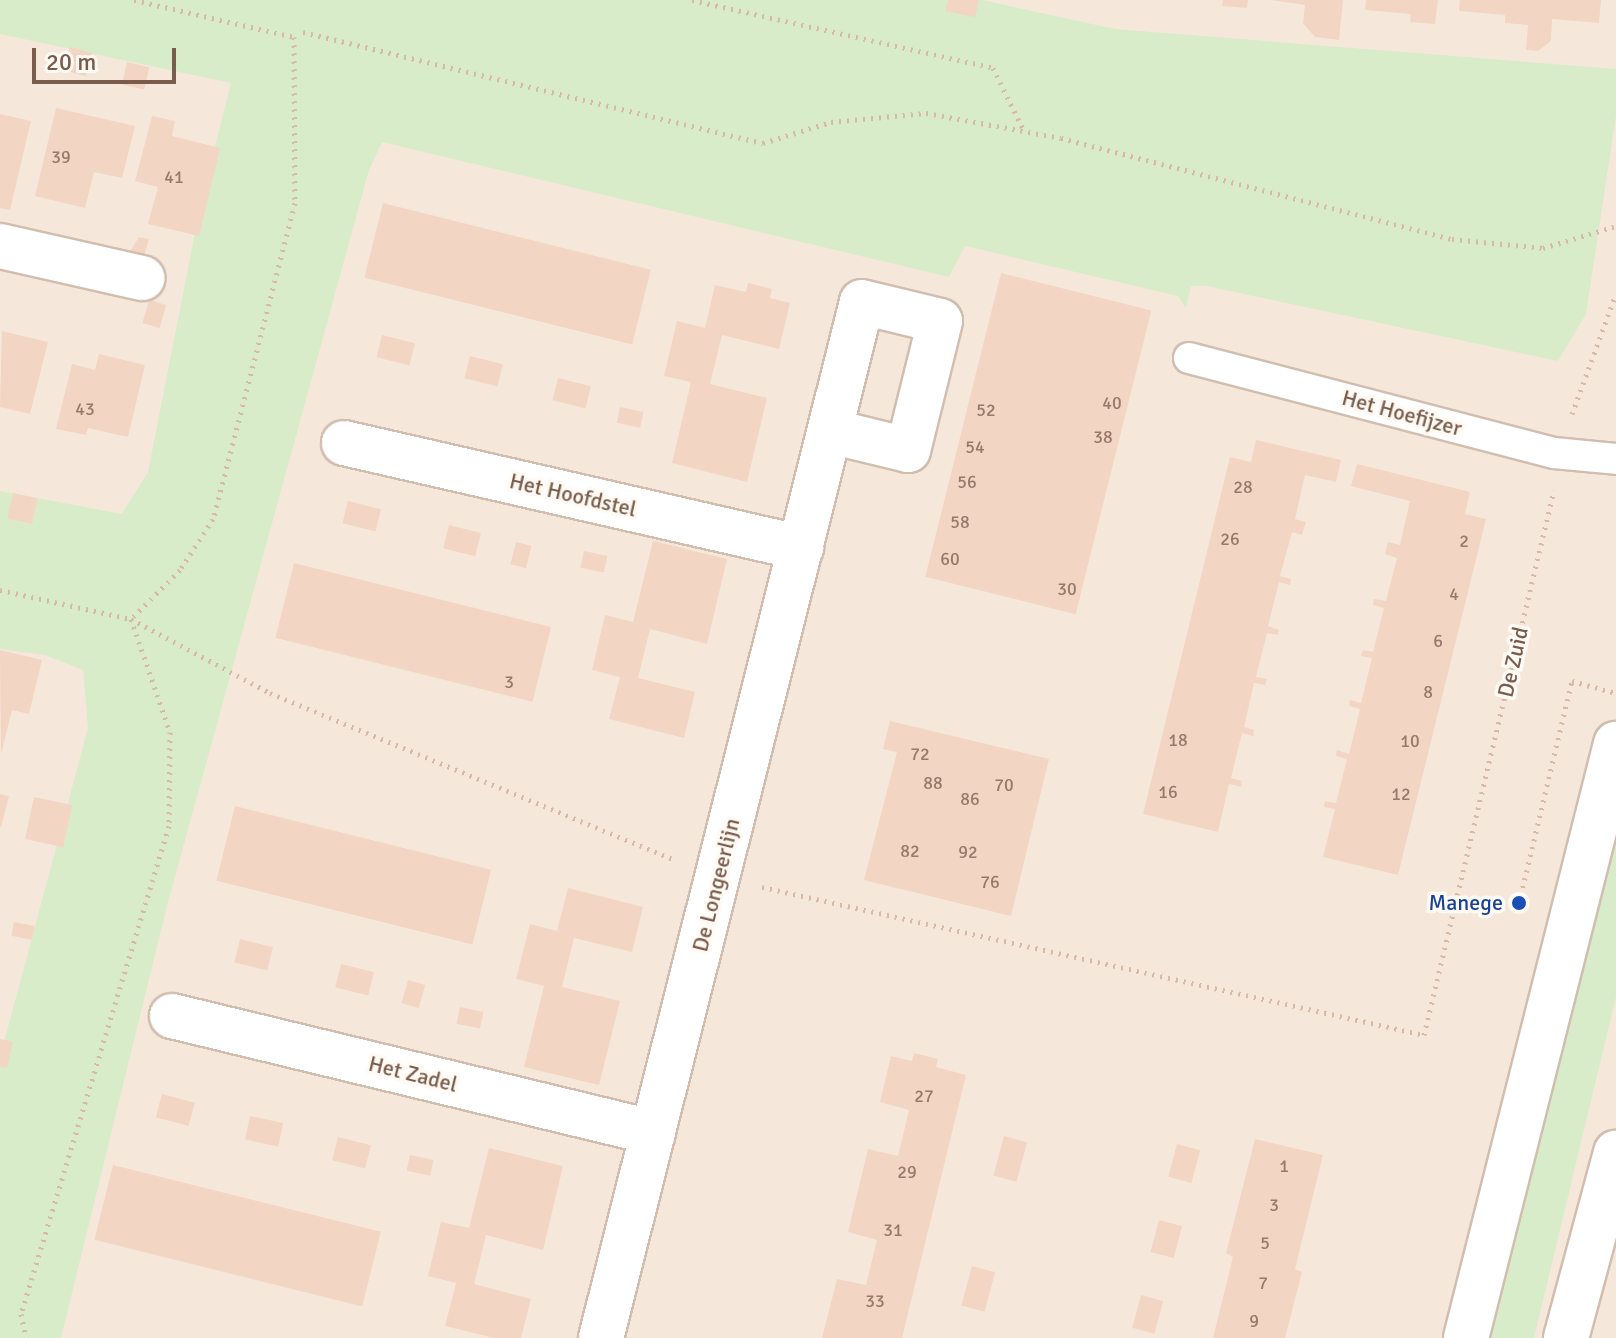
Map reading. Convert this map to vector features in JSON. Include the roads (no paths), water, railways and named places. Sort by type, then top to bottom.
[{"type":"street","points":[[0,246],[142,278]]},
{"type":"street","name":"De Longeerlijn","points":[[601,1338],[830,431]]},
{"type":"street","name":"Het Hoofdstel","points":[[344,443],[801,548]]},
{"type":"street","points":[[1466,1338],[1616,744]]},
{"type":"street","name":"Het Zadel","points":[[172,1016],[653,1132]]},
{"type":"street","points":[[1566,1338],[1616,1153]]},
{"type":"lane","name":"Het Hoefijzer","points":[[1189,358],[1554,453],[1616,459]]},
{"type":"place","name":"Manege","points":[[1519,903]]}]
